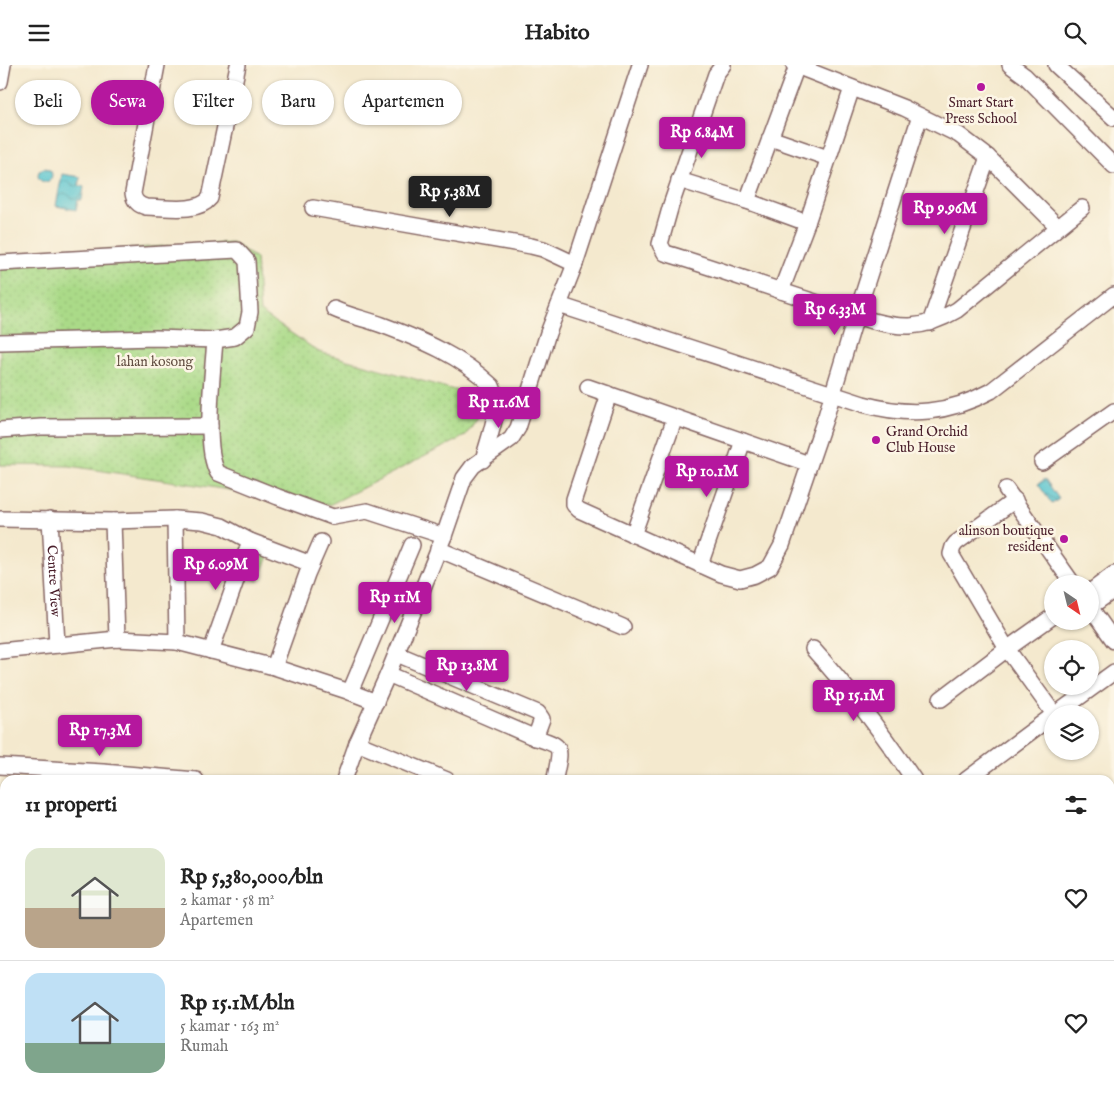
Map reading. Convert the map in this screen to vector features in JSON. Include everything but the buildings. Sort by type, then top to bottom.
[{"type":"street","points":[[0,82],[3,65]]},
{"type":"street","points":[[157,65],[133,193],[140,205],[146,207],[191,208],[205,203],[210,198],[238,65]]},
{"type":"street","points":[[346,775],[357,743],[397,654],[441,543],[464,478],[473,466],[511,439],[518,428],[548,333],[574,264],[640,65]]},
{"type":"street","points":[[723,65],[716,74],[679,180],[660,244],[665,253],[856,316],[894,325],[908,326],[930,323],[957,311],[1082,208]]},
{"type":"street","points":[[1010,65],[1025,77],[1114,166]]},
{"type":"street","points":[[1056,65],[1114,118]]},
{"type":"street","points":[[747,201],[796,66],[920,116],[959,135],[988,157],[1058,227]]},
{"type":"street","points":[[781,291],[807,223],[852,88]]},
{"type":"street","points":[[609,394],[574,499],[574,505],[579,510],[721,574],[740,579],[755,575],[770,567],[782,545],[826,416],[920,116]]},
{"type":"street","points":[[770,138],[828,158]]},
{"type":"street","points":[[930,323],[988,157]]},
{"type":"street","points":[[679,180],[747,201],[807,223]]},
{"type":"street","points":[[313,208],[531,246],[574,264]]},
{"type":"street","points":[[0,263],[237,250],[246,261],[250,311],[247,327],[235,337],[215,340],[156,338],[0,342]]},
{"type":"street","points":[[559,305],[832,394],[884,410],[910,413],[940,410],[973,401],[991,391],[1009,379],[1114,295]]},
{"type":"street","points":[[334,309],[426,342],[454,357],[492,386],[496,392],[498,404],[483,460]]},
{"type":"street","points":[[215,340],[210,426],[213,465],[218,473],[333,517],[367,511],[623,627]]},
{"type":"street","points":[[588,387],[809,464]]},
{"type":"street","points":[[1042,462],[1114,411]]},
{"type":"street","points":[[633,535],[675,418]]},
{"type":"street","points":[[0,429],[210,426]]},
{"type":"street","points":[[700,565],[743,441]]},
{"type":"street","points":[[1047,705],[1007,649],[951,555],[951,550],[956,543],[1010,494],[1067,575]]},
{"type":"street","points":[[0,519],[113,521],[175,519],[212,523],[250,541],[311,564]]},
{"type":"street","name":"Centre View","points":[[50,519],[57,645]]},
{"type":"street","points":[[175,519],[176,642]]},
{"type":"street","points":[[113,521],[117,639]]},
{"type":"street","points":[[211,651],[250,541]]},
{"type":"street","points":[[274,667],[311,564],[322,541]]},
{"type":"street","points":[[350,691],[412,545]]},
{"type":"street","points":[[1099,585],[1114,574]]},
{"type":"street","points":[[1099,601],[1114,590]]},
{"type":"street","points":[[1099,620],[1114,641]]},
{"type":"street","points":[[941,699],[1044,623]]},
{"type":"street","points":[[0,651],[117,639],[176,642],[274,667],[350,691],[376,702]]},
{"type":"street","points":[[813,649],[883,734],[911,775]]},
{"type":"street","points":[[397,654],[540,714],[542,719],[541,727],[535,738]]},
{"type":"street","points":[[1068,705],[1114,672]]},
{"type":"street","points":[[388,674],[535,738],[555,744],[560,756],[556,775]]},
{"type":"street","points":[[442,697],[450,676]]},
{"type":"street","points":[[973,775],[1044,722]]},
{"type":"street","points":[[357,743],[434,775]]},
{"type":"street","points":[[0,767],[138,775]]},
{"type":"green space","name":"lahan kosong","points":[[232,242],[256,258],[260,312],[319,352],[458,391],[484,408],[465,436],[329,505],[70,466],[0,465],[0,256]]},
{"type":"green space","points":[[253,547],[269,554],[258,581],[242,575]]},
{"type":"water","points":[[42,168],[48,168],[52,175],[48,182],[42,182],[38,178],[38,172]]},
{"type":"water","points":[[62,174],[80,177],[79,185],[84,187],[82,200],[78,200],[76,210],[56,206]]},
{"type":"water","points":[[1045,479],[1059,499],[1052,504],[1038,484]]},
{"type":"place","name":"Smart Start Press School","points":[[981,87]]},
{"type":"place","name":"Grand Orchid Club House","points":[[876,440]]},
{"type":"place","name":"alinson boutique resident","points":[[1064,539]]}]
